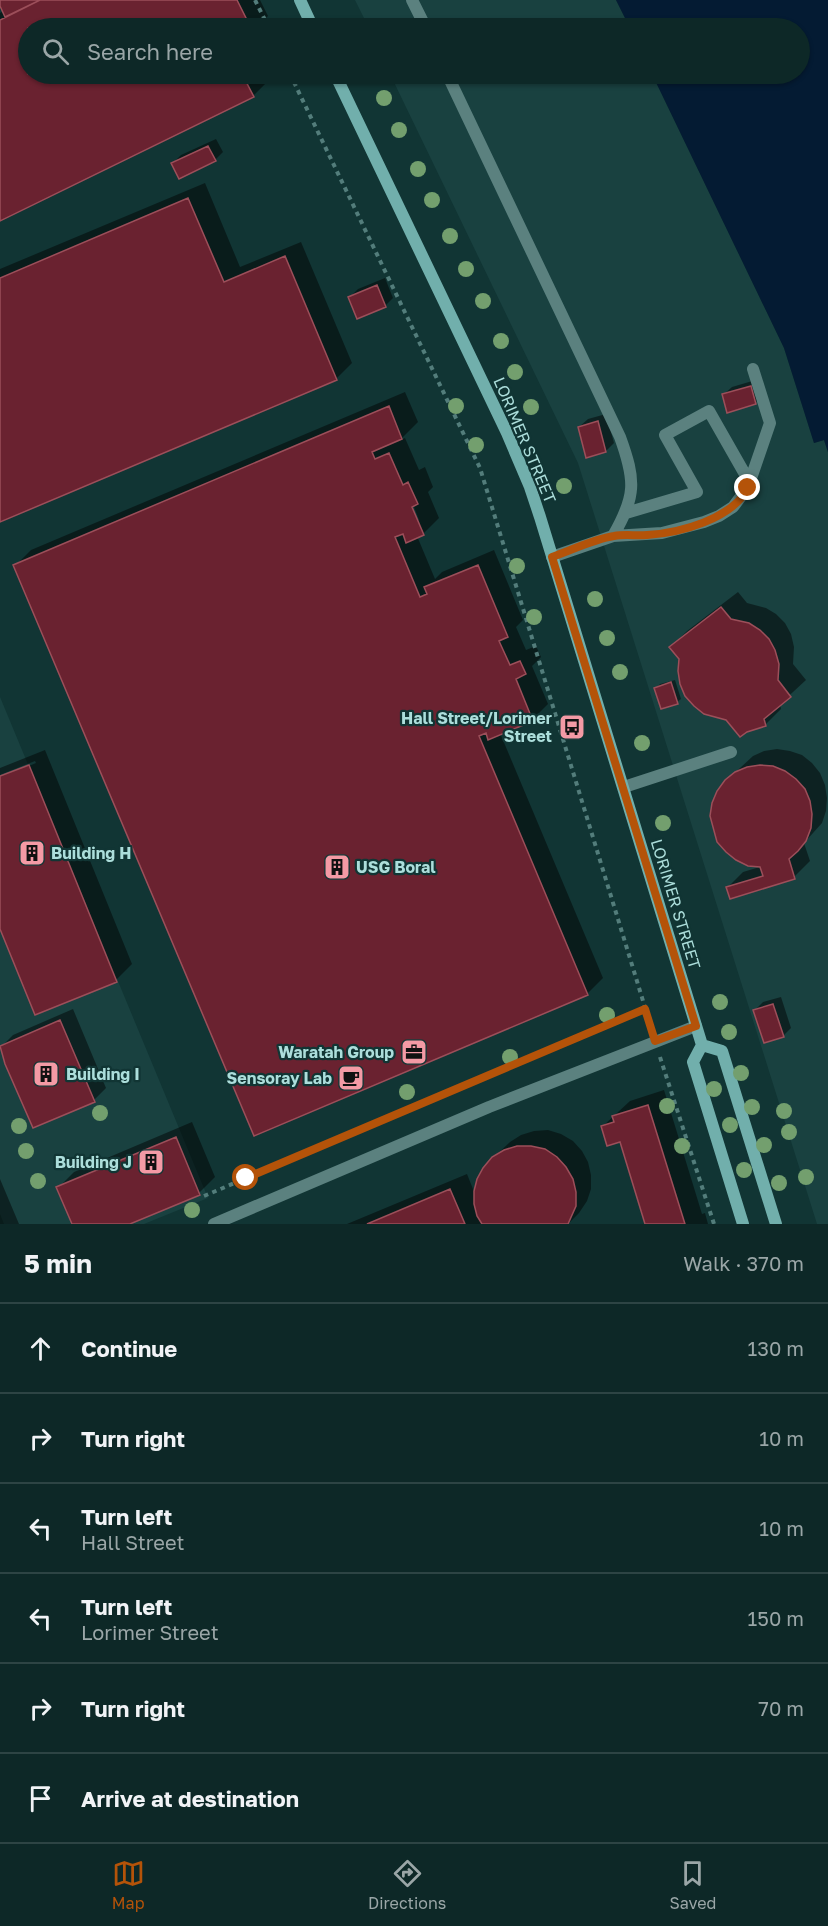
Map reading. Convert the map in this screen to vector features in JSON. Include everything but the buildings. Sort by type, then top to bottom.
[{"type":"main road","points":[[300,0],[308,18]]},
{"type":"main road","name":"LORIMER STREET","points":[[340,84],[511,441],[530,487],[702,1045],[693,1062],[743,1224]]},
{"type":"main road","points":[[702,1045],[722,1051],[776,1224]]},
{"type":"street","points":[[412,0],[421,18]]},
{"type":"street","points":[[452,84],[620,437],[630,466],[632,483],[626,513],[613,536]]},
{"type":"street","points":[[552,557],[613,536],[662,533],[712,519],[740,501],[750,483],[770,423],[753,369]]},
{"type":"street","points":[[626,513],[697,492],[665,435],[709,411],[750,483]]},
{"type":"street","points":[[624,787],[731,752]]},
{"type":"street","points":[[214,1224],[441,1127],[696,1026]]},
{"type":"path","points":[[255,0],[263,18]]},
{"type":"path","points":[[295,84],[480,468],[645,1009],[714,1224]]},
{"type":"path","points":[[204,1196],[645,1009]]},
{"type":"shaded area","points":[[355,0],[616,0],[625,18],[364,18]]},
{"type":"shaded area","points":[[616,0],[828,0],[828,452],[824,440],[814,443],[784,348],[657,84],[810,84],[810,18],[625,18]]},
{"type":"shaded area","points":[[395,84],[657,84],[784,348],[814,443],[824,440],[828,452],[828,1224],[817,1224],[578,463]]},
{"type":"shaded area","points":[[0,697],[208,1198],[144,1224],[4,1224],[0,1214]]},
{"type":"place","name":"Hall Street/Lorimer Street","points":[[572,727]]},
{"type":"place","name":"Building H","points":[[32,853]]},
{"type":"place","name":"USG Boral","points":[[337,867]]},
{"type":"place","name":"Waratah Group","points":[[414,1052]]},
{"type":"place","name":"Building I","points":[[46,1074]]},
{"type":"place","name":"Sensoray Lab","points":[[351,1078]]},
{"type":"place","name":"Building J","points":[[151,1162]]},
{"type":"route","points":[[246,1178],[645,1009],[655,1041],[696,1026],[552,557],[613,536],[646,536],[704,522],[720,516],[733,507],[748,488]]}]
